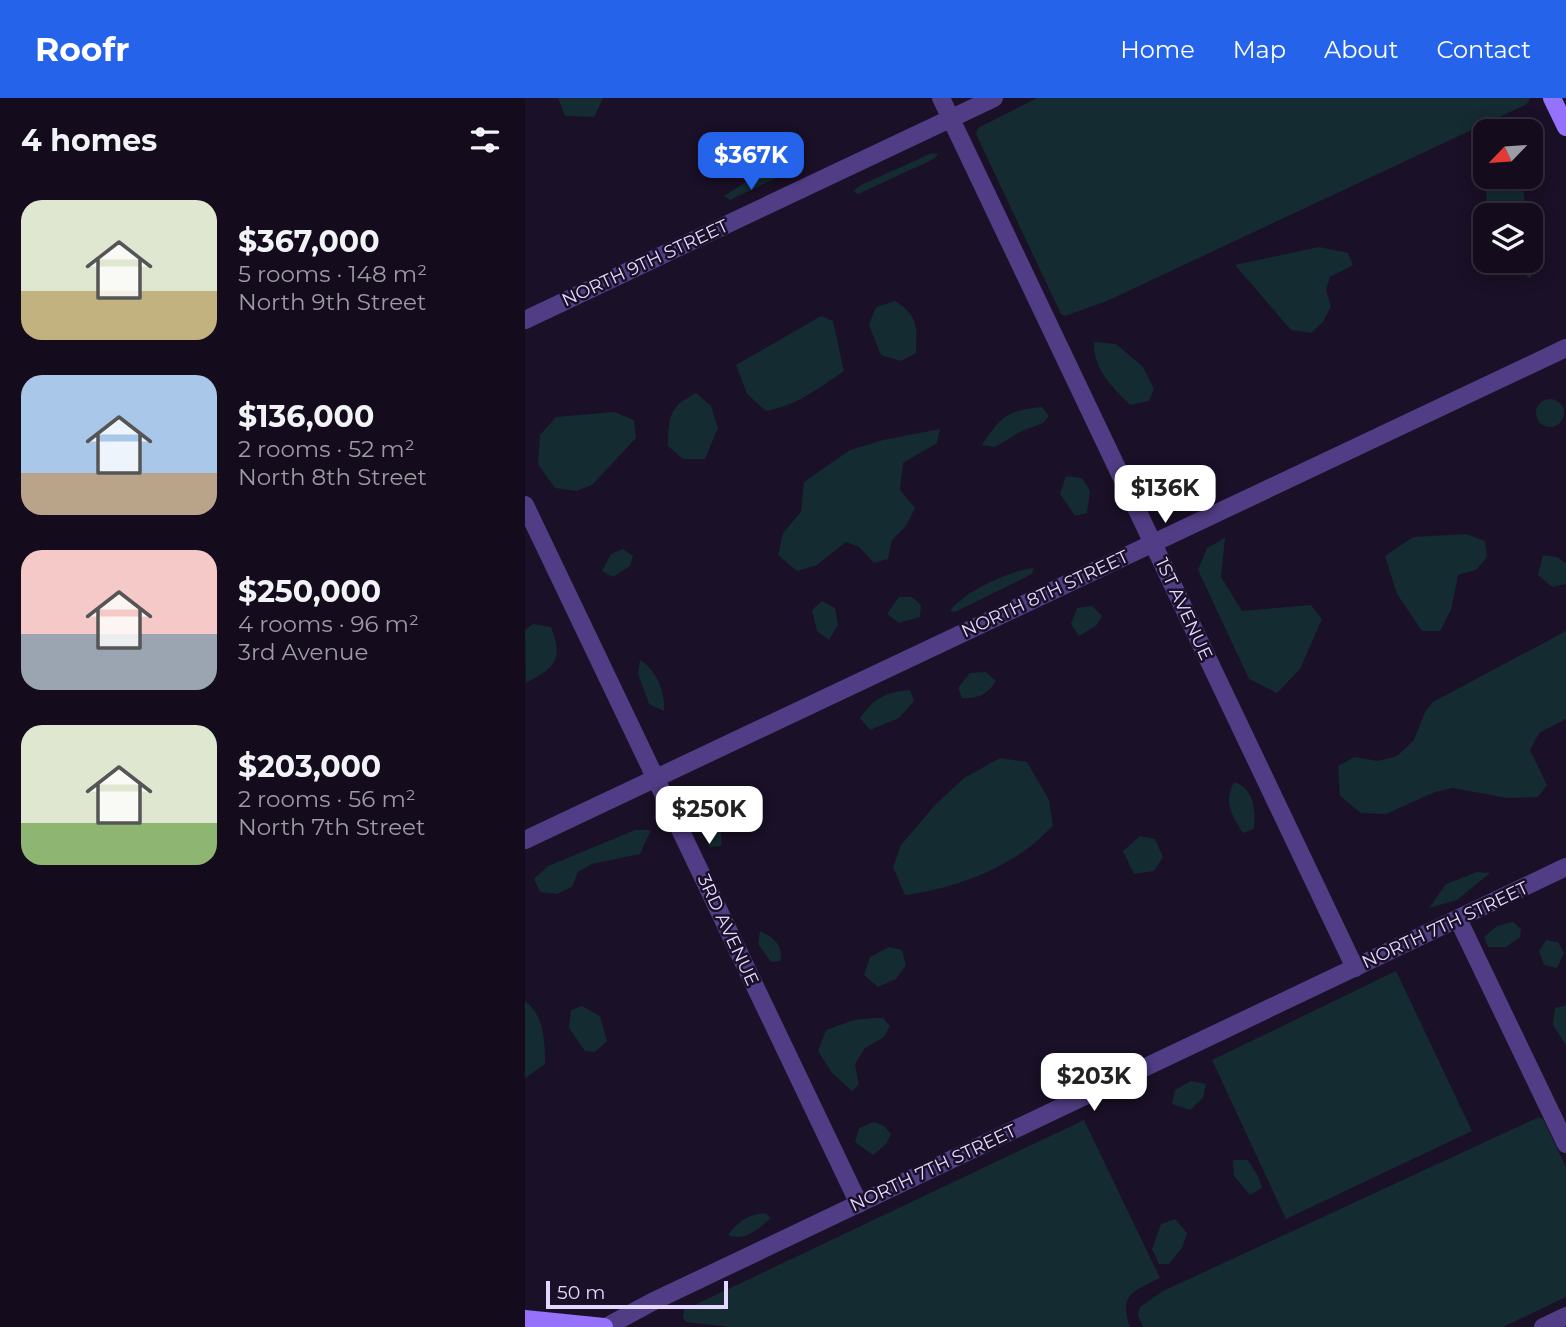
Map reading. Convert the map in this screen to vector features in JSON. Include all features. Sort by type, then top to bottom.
[{"type":"street","name":"1ST AVENUE","points":[[941,98],[1355,968]]},
{"type":"street","name":"NORTH 9TH STREET","points":[[525,320],[994,98]]},
{"type":"street","points":[[1552,98],[1566,127]]},
{"type":"street","name":"NORTH 8TH STREET","points":[[525,840],[1566,348]]},
{"type":"street","name":"3RD AVENUE","points":[[525,505],[859,1204]]},
{"type":"street","name":"NORTH 7TH STREET","points":[[605,1327],[652,1302],[1566,867]]},
{"type":"street","points":[[1458,919],[1566,1144]]},
{"type":"street","points":[[1543,1327],[1566,1316]]},
{"type":"street","points":[[525,1319],[605,1327]]},
{"type":"green space","points":[[558,98],[603,98],[594,117],[565,116]]},
{"type":"green space","points":[[1037,98],[1530,98],[1527,104],[1495,119],[1473,119],[1473,129],[1107,301],[1065,316],[1061,314],[976,134],[978,128]]},
{"type":"green space","points":[[932,153],[938,154],[934,159],[858,194],[853,191],[863,184]]},
{"type":"green space","points":[[795,163],[799,167],[730,200],[724,196],[746,182]]},
{"type":"green space","points":[[1486,189],[1523,189],[1525,203],[1487,203]]},
{"type":"green space","points":[[1319,247],[1348,253],[1353,265],[1330,277],[1326,290],[1331,306],[1323,322],[1311,333],[1291,330],[1235,265]]},
{"type":"green space","points":[[895,301],[909,312],[916,329],[916,353],[901,361],[881,355],[869,325],[876,307]]},
{"type":"green space","points":[[821,316],[833,321],[844,371],[797,401],[766,411],[747,394],[736,365]]},
{"type":"green space","points":[[1094,342],[1116,344],[1143,367],[1154,389],[1149,401],[1130,405],[1100,369]]},
{"type":"green space","points":[[696,393],[711,406],[718,428],[705,459],[683,459],[668,446],[670,420],[675,408]]},
{"type":"green space","points":[[1550,399],[1560,403],[1564,413],[1560,423],[1550,427],[1540,423],[1536,413],[1540,403]]},
{"type":"green space","points":[[1042,407],[1049,416],[1043,423],[1022,431],[995,447],[982,445],[1006,417],[1021,410]]},
{"type":"green space","points":[[614,412],[634,420],[636,438],[592,485],[576,491],[555,488],[538,464],[540,435],[556,417]]},
{"type":"green space","points":[[940,429],[937,443],[903,463],[900,490],[915,508],[906,526],[892,540],[888,559],[874,563],[859,547],[846,542],[817,565],[797,571],[778,555],[783,533],[801,512],[804,482],[850,450],[883,440]]},
{"type":"green space","points":[[1198,471],[1203,485],[1188,499],[1173,505],[1165,493],[1178,478]]},
{"type":"green space","points":[[1066,476],[1082,478],[1090,491],[1087,513],[1075,516],[1060,494]]},
{"type":"green space","points":[[1466,534],[1485,541],[1487,557],[1476,570],[1458,575],[1451,610],[1440,631],[1422,631],[1397,594],[1385,556],[1413,537]]},
{"type":"green space","points":[[1225,538],[1221,577],[1242,611],[1311,605],[1322,619],[1300,669],[1277,693],[1249,679],[1198,570],[1207,548]]},
{"type":"green space","points":[[623,549],[633,556],[630,566],[613,577],[602,571],[611,554]]},
{"type":"green space","points":[[1543,555],[1557,557],[1566,563],[1566,584],[1552,587],[1538,575]]},
{"type":"green space","points":[[1034,568],[1032,574],[955,612],[950,611],[965,597],[988,583]]},
{"type":"green space","points":[[899,597],[912,597],[921,605],[920,617],[899,623],[887,614]]},
{"type":"green space","points":[[822,601],[835,608],[838,625],[829,640],[817,631],[812,610]]},
{"type":"green space","points":[[1092,606],[1102,616],[1096,626],[1079,636],[1071,624],[1077,608]]},
{"type":"green space","points":[[533,624],[551,627],[557,648],[550,667],[526,683],[525,630]]},
{"type":"green space","points":[[1566,631],[1566,719],[1539,733],[1530,750],[1547,785],[1538,797],[1507,798],[1453,788],[1435,792],[1386,814],[1361,813],[1340,796],[1338,766],[1354,757],[1378,761],[1397,756],[1414,740],[1425,712],[1433,702]]},
{"type":"green space","points":[[640,660],[659,682],[664,711],[649,704],[638,674]]},
{"type":"green space","points":[[986,672],[996,681],[989,690],[977,697],[962,698],[958,688],[970,673]]},
{"type":"green space","points":[[910,690],[914,701],[899,718],[870,730],[860,718],[870,705],[881,697]]},
{"type":"green space","points":[[1000,758],[1027,762],[1049,800],[1053,826],[1011,860],[982,874],[952,885],[905,895],[893,867],[901,845],[935,805],[964,778]]},
{"type":"green space","points":[[1234,782],[1246,789],[1254,808],[1254,829],[1243,833],[1229,803]]},
{"type":"green space","points":[[706,817],[719,828],[721,846],[710,847],[698,826]]},
{"type":"green space","points":[[635,830],[651,830],[640,854],[592,864],[578,872],[572,887],[557,894],[540,892],[534,879],[548,866]]},
{"type":"green space","points":[[1140,836],[1155,839],[1163,857],[1154,871],[1134,874],[1123,851]]},
{"type":"green space","points":[[1477,872],[1490,873],[1457,900],[1429,908],[1446,884]]},
{"type":"green space","points":[[1513,922],[1521,929],[1520,937],[1506,947],[1488,947],[1484,937],[1497,926]]},
{"type":"green space","points":[[760,931],[779,946],[780,961],[771,962],[758,944]]},
{"type":"green space","points":[[1546,940],[1558,942],[1564,953],[1557,968],[1544,965],[1539,951]]},
{"type":"green space","points":[[889,947],[902,950],[906,965],[896,979],[878,987],[864,975],[870,957]]},
{"type":"green space","points":[[1396,971],[1472,1131],[1286,1219],[1212,1060]]},
{"type":"green space","points":[[525,1001],[540,1021],[545,1064],[525,1078]]},
{"type":"green space","points":[[1566,1005],[1566,1045],[1553,1025],[1555,1008]]},
{"type":"green space","points":[[582,1006],[600,1016],[607,1041],[595,1052],[585,1051],[569,1028],[571,1010]]},
{"type":"green space","points":[[883,1018],[890,1026],[884,1037],[865,1048],[855,1064],[859,1084],[852,1091],[832,1073],[818,1051],[826,1030],[854,1020]]},
{"type":"green space","points":[[1191,1081],[1206,1084],[1203,1098],[1190,1110],[1172,1104],[1175,1090]]},
{"type":"green space","points":[[1539,1117],[1543,1119],[1566,1167],[1566,1297],[1503,1327],[1143,1327],[1138,1315],[1140,1307],[1163,1291]]},
{"type":"green space","points":[[1084,1120],[1160,1278],[1136,1291],[1127,1300],[1130,1327],[729,1327],[686,1322],[683,1318],[684,1310]]},
{"type":"green space","points":[[874,1122],[884,1126],[891,1134],[886,1144],[873,1155],[855,1142],[859,1128]]},
{"type":"green space","points":[[1233,1160],[1248,1160],[1262,1188],[1250,1195],[1234,1176]]},
{"type":"green space","points":[[765,1213],[771,1218],[746,1236],[728,1235],[744,1220]]},
{"type":"green space","points":[[1175,1219],[1187,1233],[1182,1248],[1169,1264],[1159,1264],[1152,1249],[1161,1224]]}]
